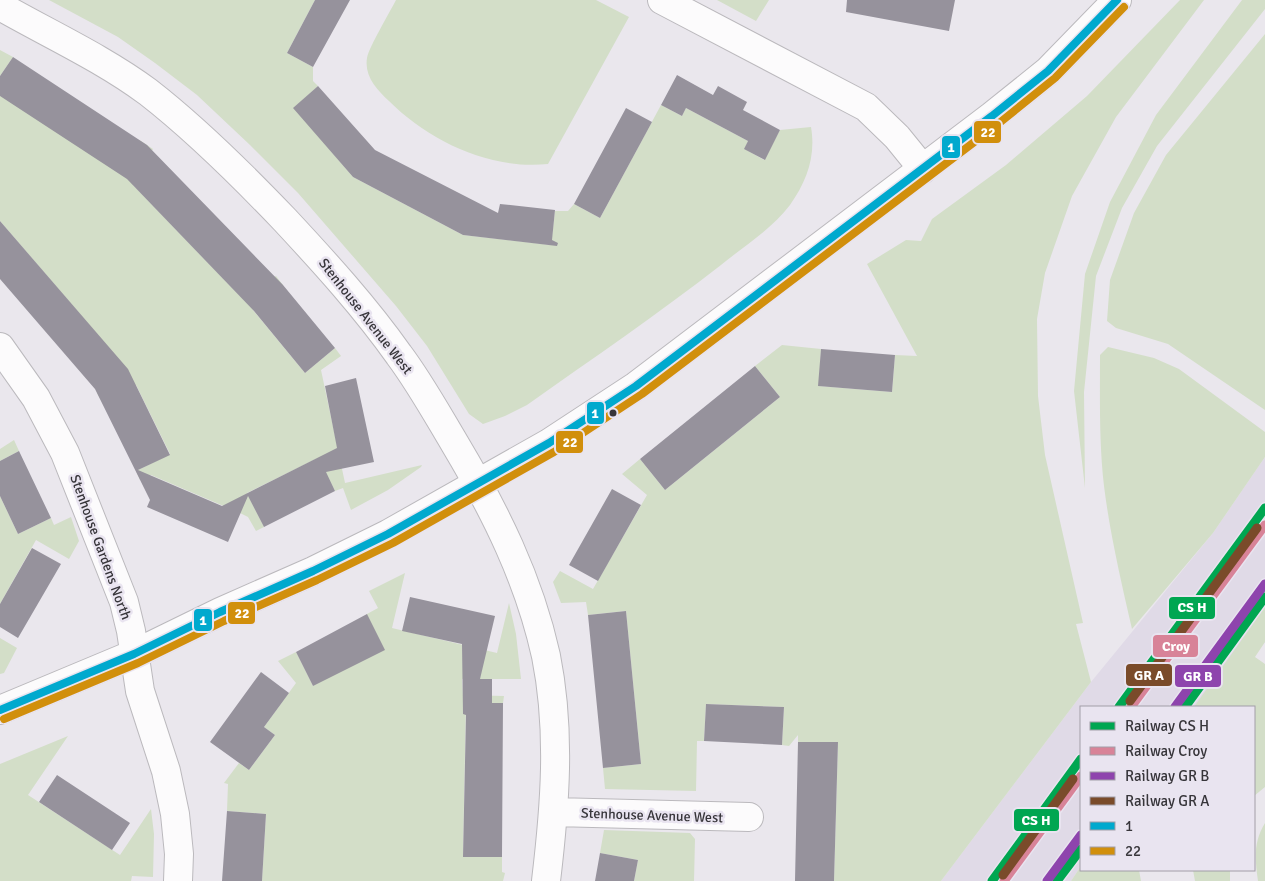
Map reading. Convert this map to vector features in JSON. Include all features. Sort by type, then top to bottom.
[{"type":"street","points":[[662,0],[866,107],[897,137],[923,169]]},
{"type":"street","points":[[0,710],[134,654],[220,612],[253,599],[363,547],[549,443],[636,386],[923,169],[1048,71],[1117,0]]},
{"type":"street","name":"Stenhouse Avenue West","points":[[0,6],[103,63],[146,92],[239,173],[334,273],[399,354],[478,484],[506,536],[534,606],[546,658],[553,703],[556,760],[554,812],[546,881]]},
{"type":"street","name":"Stenhouse Gardens North","points":[[0,347],[36,398],[78,482],[124,602],[131,631],[140,691],[166,771],[175,814],[179,854],[178,881]]},
{"type":"street","name":"Stenhouse Avenue West","points":[[554,812],[749,818]]},
{"type":"shaded area","points":[[1265,457],[1265,642],[1212,706],[1080,706],[1080,868],[1071,881],[941,881],[1091,682],[1213,533]]},
{"type":"green space","points":[[49,0],[315,0],[287,53],[313,67],[313,81],[318,86],[294,108],[353,177],[463,235],[551,245],[555,211],[568,211],[574,204],[600,218],[661,105],[682,116],[686,108],[748,141],[745,149],[764,160],[780,130],[811,127],[812,148],[809,168],[801,187],[790,205],[775,222],[757,237],[673,301],[527,405],[483,424],[469,414],[427,346],[396,306],[298,193],[250,145],[197,95],[155,63],[118,37]]},
{"type":"green space","points":[[396,0],[596,0],[629,17],[548,164],[526,165],[483,157],[462,150],[442,140],[423,129],[405,115],[384,97],[372,82],[367,71],[367,58],[375,38]]},
{"type":"green space","points":[[717,0],[769,0],[756,21]]},
{"type":"green space","points":[[1180,0],[1204,0],[1116,117],[1072,196],[1045,273],[1037,319],[1038,396],[1045,455],[1083,623],[1076,624],[1091,682],[941,881],[834,881],[838,743],[798,742],[798,735],[789,746],[782,745],[784,707],[706,704],[704,741],[697,741],[696,791],[605,789],[603,768],[641,764],[626,611],[588,615],[586,602],[561,603],[553,582],[560,571],[593,589],[647,495],[622,474],[640,459],[665,490],[780,397],[755,366],[782,345],[821,349],[819,386],[892,392],[895,355],[917,356],[867,264],[906,240],[921,241],[932,219],[1006,165],[1087,96]]},
{"type":"green space","points":[[1242,0],[1265,0],[1265,9],[1157,146],[1122,208],[1096,276],[1084,392],[1085,488],[1074,391],[1085,274],[1110,202],[1156,115]]},
{"type":"green space","points":[[1265,34],[1265,410],[1168,344],[1116,328],[1107,321],[1110,280],[1134,213],[1166,155]]},
{"type":"green space","points":[[0,50],[13,57],[0,76]]},
{"type":"green space","points":[[0,96],[141,141],[153,149],[133,185],[240,296],[276,276],[283,285],[253,310],[305,373],[335,348],[341,356],[321,370],[345,483],[422,465],[421,467],[388,490],[351,510],[343,488],[335,491],[318,458],[247,493],[264,527],[256,531],[248,517],[240,513],[151,475],[140,480],[136,471],[170,454],[136,385],[102,402],[97,393],[121,362],[0,221]]},
{"type":"green space","points":[[1108,347],[1154,358],[1179,369],[1265,432],[1265,457],[1213,533],[1132,629],[1106,504],[1102,470],[1100,355]]},
{"type":"green space","points":[[14,440],[19,451],[0,461],[0,449]]},
{"type":"green space","points":[[0,496],[18,534],[51,518],[54,525],[71,517],[79,541],[69,559],[36,540],[0,604]]},
{"type":"green space","points":[[405,573],[392,628],[497,653],[509,603],[516,634],[521,679],[462,679],[463,695],[504,696],[503,703],[466,703],[463,856],[502,857],[502,872],[505,873],[503,881],[262,881],[266,814],[227,811],[228,784],[224,783],[239,763],[249,770],[275,735],[264,727],[296,683],[278,661],[296,652],[313,686],[367,614],[378,608],[369,591]]},
{"type":"green space","points":[[1265,607],[1265,642],[1255,657],[1265,664],[1265,787],[1255,795],[1255,706],[1195,706]]},
{"type":"green space","points":[[0,638],[17,648],[4,673],[0,674]]},
{"type":"green space","points":[[68,736],[28,795],[120,855],[151,809],[154,834],[153,877],[132,876],[131,881],[0,881],[0,764]]},
{"type":"green space","points":[[1265,823],[1265,881],[1258,881],[1256,851],[1258,837]]},
{"type":"green space","points":[[604,830],[690,833],[695,839],[694,881],[634,881],[638,860],[600,853]]},
{"type":"green space","points":[[1080,868],[1080,871],[1139,871],[1141,881],[1071,881]]},
{"type":"green space","points":[[1193,871],[1230,871],[1230,881],[1195,881]]},
{"type":"building","points":[[315,0],[350,0],[313,67],[287,53]]},
{"type":"building","points":[[847,0],[955,0],[949,31],[846,12]]},
{"type":"building","points":[[13,57],[147,145],[283,285],[335,348],[305,373],[254,311],[127,179],[0,96],[0,76]]},
{"type":"building","points":[[677,75],[713,95],[718,86],[747,102],[743,110],[780,130],[765,160],[744,149],[748,141],[686,108],[682,116],[661,105]]},
{"type":"building","points":[[318,86],[375,150],[498,213],[500,204],[555,210],[552,240],[558,243],[557,246],[463,235],[353,177],[293,108]]},
{"type":"building","points":[[626,108],[652,122],[600,218],[574,204]]},
{"type":"building","points":[[0,221],[128,369],[170,455],[138,470],[222,506],[337,448],[325,386],[356,378],[374,462],[326,472],[335,491],[264,527],[248,496],[228,542],[147,507],[150,500],[95,389],[0,279]]},
{"type":"building","points":[[821,349],[895,355],[892,392],[818,386]]},
{"type":"building","points":[[755,366],[780,397],[665,490],[640,459]]},
{"type":"building","points":[[19,451],[51,518],[18,534],[0,496],[0,461]]},
{"type":"building","points":[[612,489],[641,505],[598,581],[569,565]]},
{"type":"building","points":[[32,548],[61,564],[18,638],[0,627],[0,604]]},
{"type":"building","points":[[410,597],[495,616],[480,679],[492,679],[492,703],[503,703],[502,857],[463,857],[466,715],[463,714],[462,644],[402,631]]},
{"type":"building","points":[[626,611],[641,764],[603,768],[588,615]]},
{"type":"building","points":[[367,614],[385,650],[313,686],[296,652]]},
{"type":"building","points":[[261,672],[289,693],[264,727],[275,735],[249,770],[210,742]]},
{"type":"building","points":[[706,704],[784,707],[782,745],[704,741]]},
{"type":"building","points":[[798,742],[838,742],[834,881],[795,881]]},
{"type":"building","points":[[57,775],[130,823],[112,850],[39,802]]},
{"type":"building","points":[[227,811],[266,814],[262,881],[222,881]]},
{"type":"building","points":[[600,853],[638,860],[634,881],[595,881]]},
{"type":"transit line","name":"1","points":[[0,710],[134,654],[220,612],[313,571],[388,534],[549,443],[636,386],[992,116],[1048,71],[1117,0]]},
{"type":"transit line","name":"22","points":[[4,719],[138,663],[224,621],[317,580],[393,543],[554,452],[642,394],[998,124],[1055,78],[1124,7]]},
{"type":"transit line","points":[[1120,706],[1265,508]]},
{"type":"transit line","points":[[1130,701],[1257,528]]},
{"type":"transit line","points":[[1176,706],[1265,584]]},
{"type":"transit line","points":[[1186,706],[1265,597]]},
{"type":"transit line","points":[[992,881],[1080,760]]},
{"type":"transit line","points":[[1003,875],[1073,779]]},
{"type":"transit line","points":[[1047,881],[1080,836]]},
{"type":"transit line","points":[[1057,881],[1080,850]]},
{"type":"rail line","name":"Croy","points":[[1132,706],[1265,525]]},
{"type":"rail line","name":"Croy","points":[[1004,881],[1080,777]]}]
